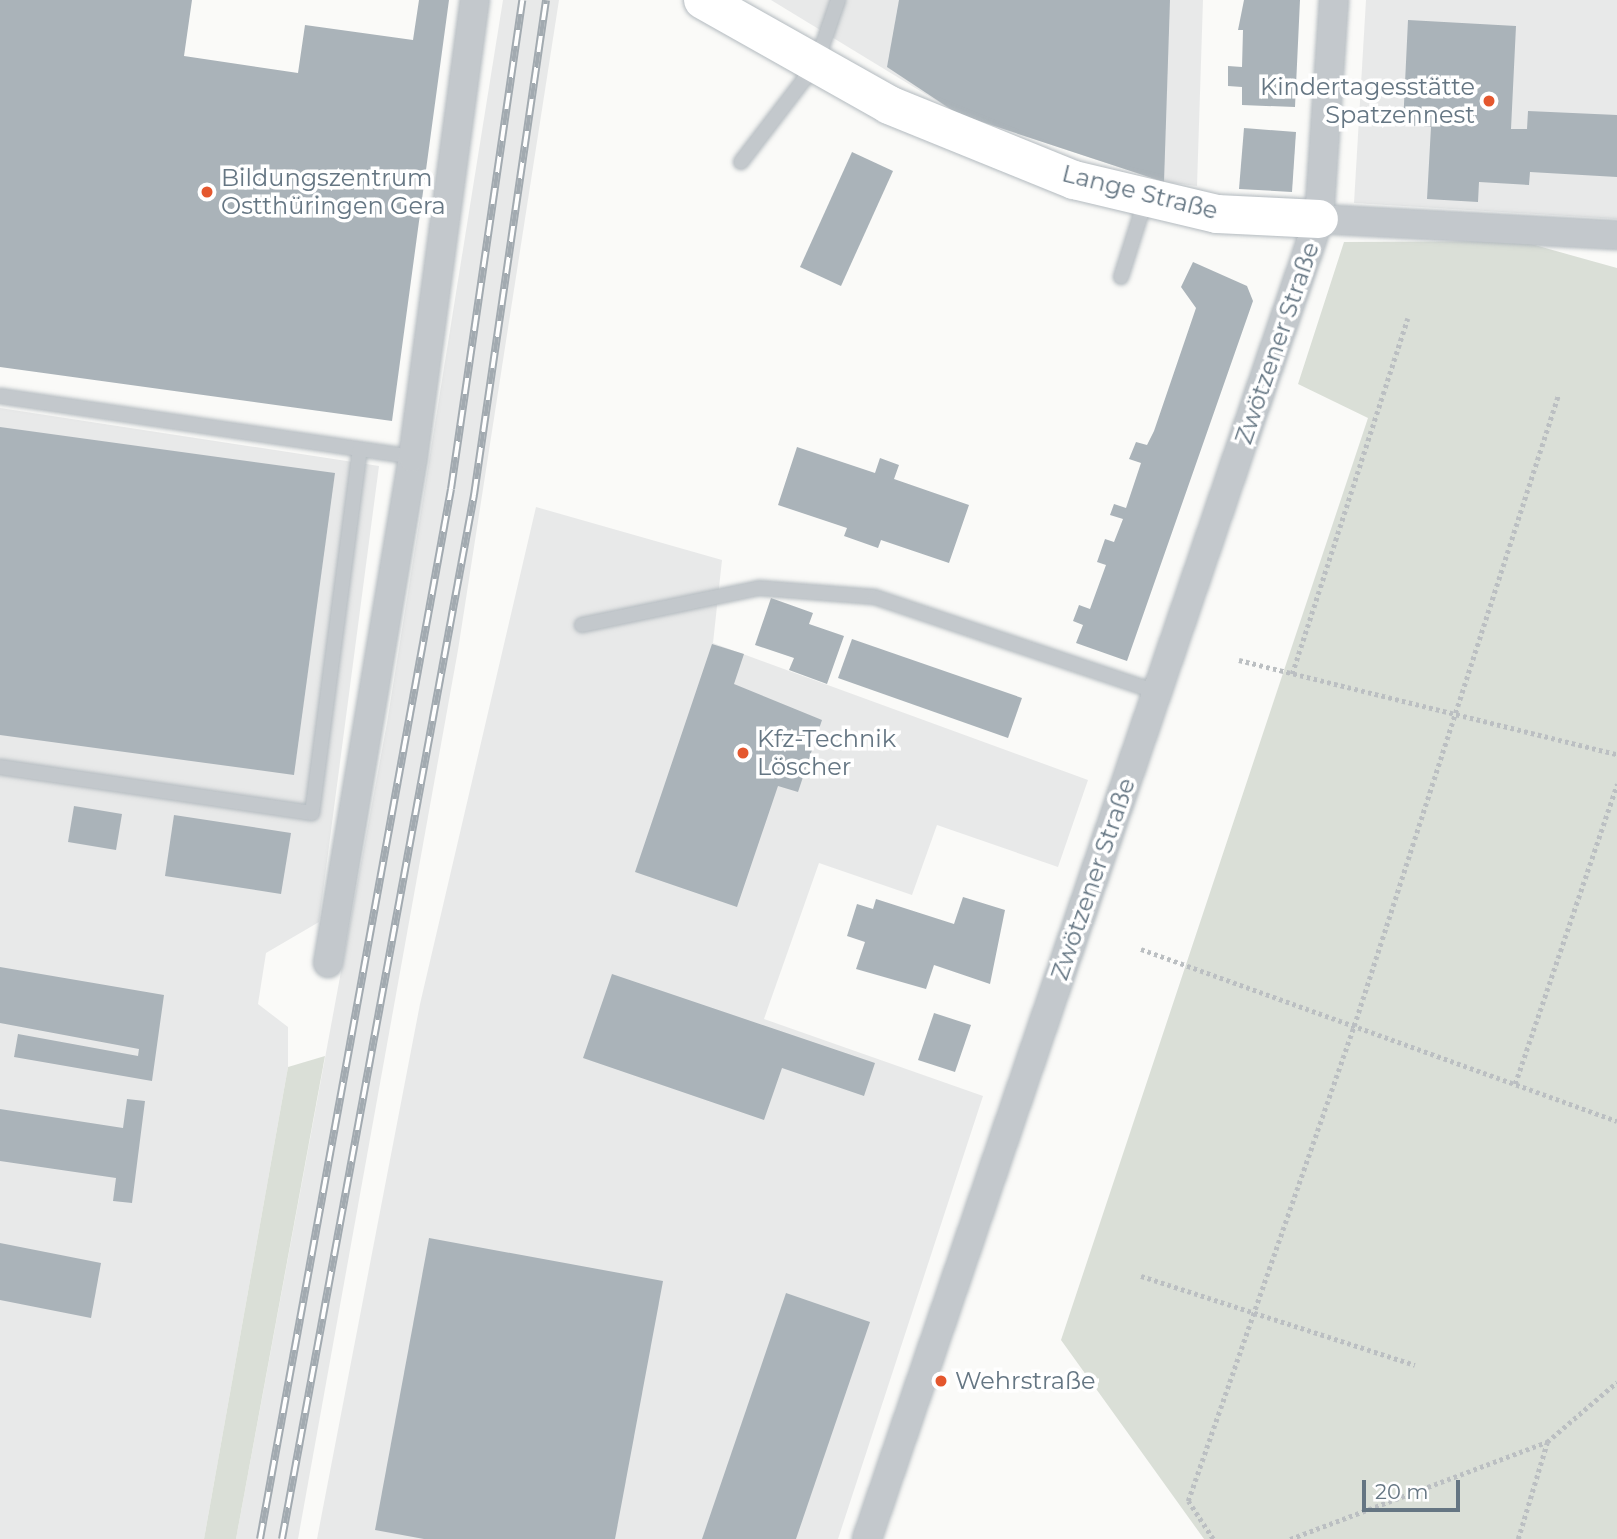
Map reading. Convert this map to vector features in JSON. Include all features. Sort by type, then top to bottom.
[{"type":"street","points":[[328,963],[413,457],[475,0]]},
{"type":"street","name":"Lange Straße","points":[[703,0],[816,64],[914,115],[1074,180],[1217,214],[1617,235]]},
{"type":"street","name":"Zwötzener Straße","points":[[867,1539],[1319,219],[1334,0]]},
{"type":"lane","points":[[741,162],[816,64],[838,0]]},
{"type":"lane","points":[[1121,277],[1146,197]]},
{"type":"lane","points":[[0,396],[413,457]]},
{"type":"lane","points":[[0,767],[312,813],[360,450]]},
{"type":"lane","points":[[582,625],[759,588],[874,597],[1157,692]]},
{"type":"path","points":[[1292,674],[1408,318]]},
{"type":"path","points":[[1213,1539],[1188,1501],[1354,1026],[1558,396]]},
{"type":"path","points":[[1239,660],[1617,754]]},
{"type":"path","points":[[1516,1084],[1617,784]]},
{"type":"path","points":[[1141,949],[1617,1121]]},
{"type":"path","points":[[1141,1276],[1251,1315],[1415,1365]]},
{"type":"path","points":[[1290,1539],[1547,1441],[1617,1382]]},
{"type":"path","points":[[1518,1539],[1547,1441]]},
{"type":"shaded area","points":[[503,0],[559,0],[458,650],[298,1539],[236,1539],[387,723]]},
{"type":"shaded area","points":[[771,0],[1203,0],[1197,186],[1164,182],[958,114]]},
{"type":"shaded area","name":"Kindertagesstätte Spatzennest","points":[[1366,0],[1617,0],[1617,219],[1354,203]]},
{"type":"shaded area","points":[[1520,241],[1617,268],[1617,1539],[1204,1539],[1061,1340],[1368,418],[1298,384],[1344,242]]},
{"type":"shaded area","points":[[0,408],[379,466],[319,922],[266,953],[258,1004],[288,1027],[288,1067],[204,1539],[0,1539]]},
{"type":"shaded area","points":[[536,507],[722,560],[713,643],[1088,780],[1058,867],[937,825],[912,895],[819,863],[764,1019],[983,1096],[838,1539],[317,1539],[420,1004]]},
{"type":"shaded area","points":[[325,1056],[236,1539],[204,1539],[288,1067]]},
{"type":"building","name":"Bildungszentrum Ostthüringen Gera","points":[[0,0],[192,0],[184,56],[298,73],[305,25],[413,40],[419,0],[449,0],[392,421],[0,367]]},
{"type":"building","points":[[899,0],[1170,0],[1164,182],[958,114],[887,67]]},
{"type":"building","points":[[1244,0],[1300,0],[1295,107],[1242,105],[1242,87],[1228,86],[1228,66],[1242,67],[1243,30],[1238,30]]},
{"type":"building","points":[[1408,20],[1516,26],[1511,129],[1527,129],[1528,111],[1617,115],[1617,177],[1530,172],[1529,185],[1479,182],[1478,202],[1427,199],[1431,127],[1403,125]]},
{"type":"building","points":[[1244,128],[1296,132],[1292,192],[1239,189]]},
{"type":"building","points":[[852,152],[893,171],[841,286],[800,267]]},
{"type":"building","points":[[1193,262],[1247,286],[1253,301],[1127,661],[1076,643],[1083,625],[1073,621],[1079,605],[1090,609],[1106,565],[1097,562],[1105,539],[1114,542],[1123,519],[1110,515],[1114,504],[1126,508],[1141,463],[1129,459],[1136,442],[1147,445],[1154,431],[1196,308],[1181,287]]},
{"type":"building","points":[[0,427],[335,473],[294,775],[0,735]]},
{"type":"building","points":[[797,447],[875,473],[880,458],[899,465],[894,479],[969,505],[949,563],[881,540],[878,548],[844,536],[847,528],[778,505]]},
{"type":"building","points":[[771,598],[813,613],[809,624],[844,636],[827,684],[789,670],[794,658],[755,645]]},
{"type":"building","points":[[852,639],[1022,698],[1008,738],[838,678]]},
{"type":"building","name":"Kfz-Technik Löscher","points":[[712,644],[744,654],[734,684],[822,720],[798,792],[778,786],[737,907],[635,872]]},
{"type":"building","points":[[74,806],[122,814],[116,850],[68,842]]},
{"type":"building","points":[[174,815],[291,833],[281,894],[165,876]]},
{"type":"building","points":[[963,897],[1005,910],[990,984],[934,965],[926,989],[856,969],[865,942],[847,936],[857,904],[873,909],[876,899],[954,924]]},
{"type":"building","points":[[0,967],[164,995],[152,1081],[14,1057],[18,1034],[138,1056],[139,1049],[0,1023]]},
{"type":"building","points":[[612,974],[875,1063],[864,1096],[782,1068],[764,1120],[583,1058]]},
{"type":"building","points":[[934,1013],[971,1025],[955,1072],[918,1060]]},
{"type":"building","points":[[127,1099],[145,1101],[132,1203],[113,1201],[116,1178],[0,1161],[0,1109],[123,1128]]},
{"type":"building","points":[[429,1238],[663,1281],[615,1539],[424,1539],[375,1530]]},
{"type":"building","points":[[0,1243],[101,1263],[91,1318],[0,1300]]},
{"type":"building","points":[[786,1293],[870,1322],[796,1539],[702,1539]]},
{"type":"railway","points":[[260,1539],[451,489],[522,0]]},
{"type":"railway","points":[[282,1539],[474,495],[546,0]]},
{"type":"place","name":"Kindertagesstätte Spatzennest","points":[[1489,101]]},
{"type":"place","name":"Bildungszentrum Ostthüringen Gera","points":[[207,192]]},
{"type":"place","name":"Kfz-Technik Löscher","points":[[743,753]]},
{"type":"place","name":"Wehrstraße","points":[[941,1381]]}]
